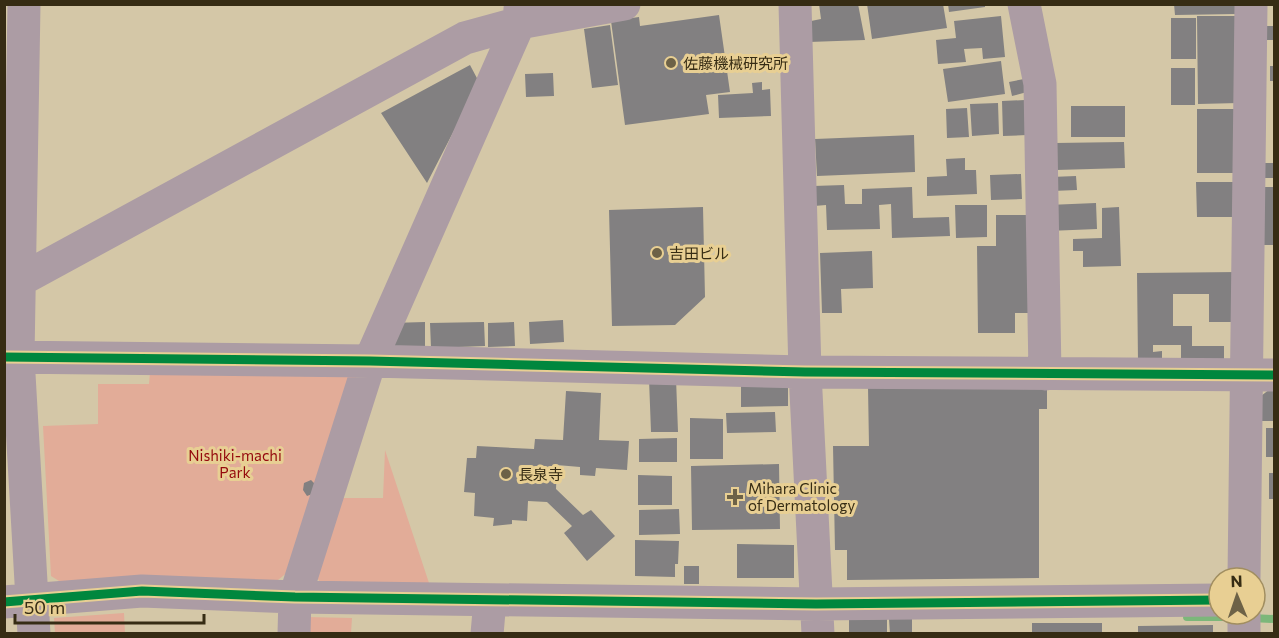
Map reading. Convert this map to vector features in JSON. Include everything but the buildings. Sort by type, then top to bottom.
[{"type":"street","points":[[24,4],[11,286],[11,357],[18,601],[34,633]]},
{"type":"street","points":[[11,286],[465,38],[519,14],[624,4]]},
{"type":"street","points":[[795,4],[805,372],[817,619]]},
{"type":"street","points":[[1024,4],[1040,84],[1045,374]]},
{"type":"street","points":[[1245,566],[1261,375],[1251,4]]},
{"type":"street","points":[[294,633],[295,597],[370,361],[519,14]]},
{"type":"street","points":[[11,357],[370,361],[805,372],[1261,375]]},
{"type":"street","points":[[18,601],[142,591],[295,597],[490,600],[817,619],[1207,601]]},
{"type":"street","points":[[487,633],[490,600]]},
{"type":"green space","name":"Nishiki-machi Park","points":[[150,372],[357,375],[294,567],[273,584],[64,584],[51,576],[43,426],[98,424],[98,384],[149,384]]},
{"type":"green space","points":[[385,450],[430,586],[321,584],[313,571],[336,498],[383,498]]},
{"type":"green space","points":[[124,613],[125,633],[55,633],[54,618]]},
{"type":"green space","points":[[305,617],[352,618],[351,633],[304,634]]},
{"type":"waterway","points":[[1187,617],[1207,617]]},
{"type":"waterway","points":[[1267,619],[1274,619]]},
{"type":"cycle path","points":[[4,357],[370,361],[805,372],[1274,375]]},
{"type":"cycle path","points":[[4,602],[142,591],[295,597],[816,604],[1207,600]]},
{"type":"place","name":"佐藤機械研究所","points":[[671,63]]},
{"type":"place","name":"吉田ビル","points":[[657,253]]},
{"type":"place","name":"長泉寺","points":[[506,474]]},
{"type":"place","name":"Mihara Clinic of Dermatology","points":[[735,497]]}]
